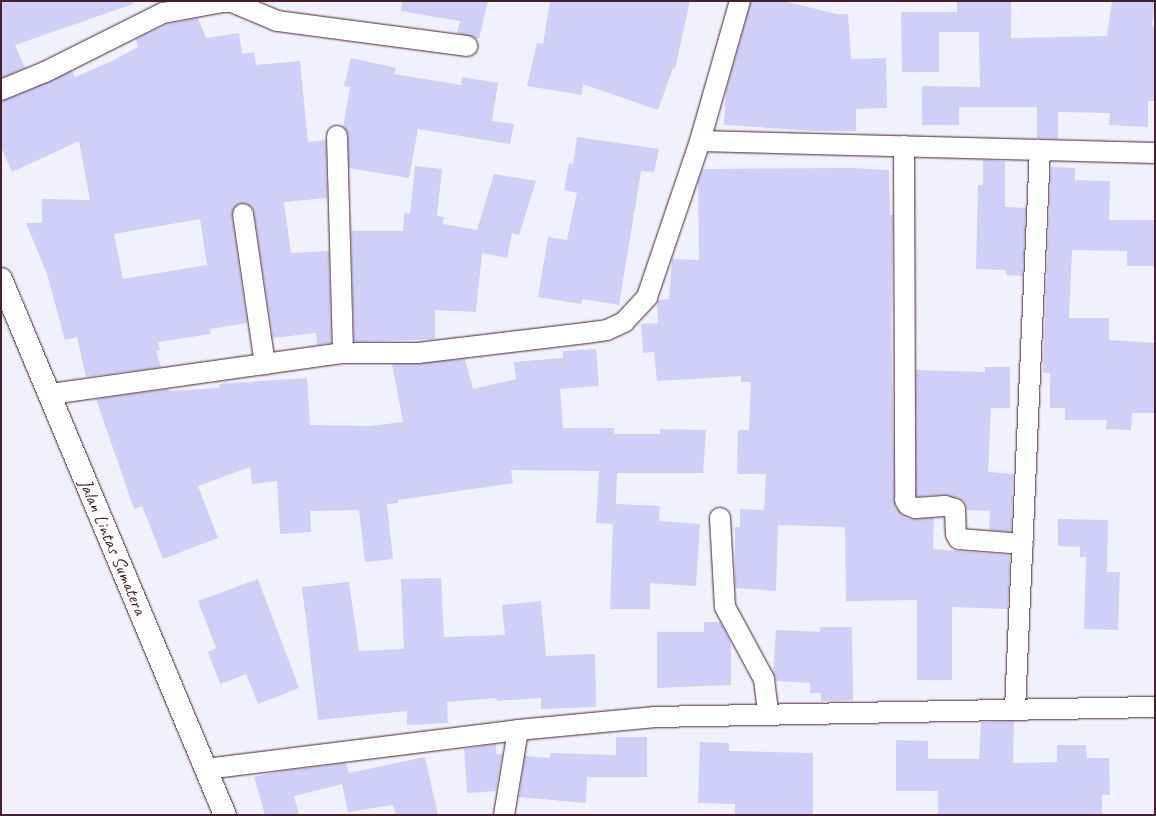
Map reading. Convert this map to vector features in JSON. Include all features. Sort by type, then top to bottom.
[{"type":"highway","name":"Jalan Lintas Sumatera","points":[[1,278],[52,394],[93,502],[225,815]]},
{"type":"street","points":[[52,394],[343,353],[418,353],[586,333],[607,330],[624,322],[647,297],[700,141],[740,1]]},
{"type":"street","points":[[1,90],[45,72],[163,13],[223,2],[236,3],[277,21],[467,46]]},
{"type":"street","points":[[337,136],[343,353]]},
{"type":"street","points":[[700,141],[1155,153]]},
{"type":"street","points":[[904,146],[905,500],[908,505],[914,508],[945,506],[954,509],[956,534],[959,539],[1023,544]]},
{"type":"street","points":[[1016,709],[1040,150]]},
{"type":"street","points":[[243,214],[265,364]]},
{"type":"street","points":[[720,518],[725,607],[764,678],[768,713]]},
{"type":"street","points":[[206,769],[518,730],[655,717],[768,713],[1155,707]]},
{"type":"street","points":[[504,815],[518,730]]},
{"type":"building","points":[[1,1],[133,1],[133,4],[15,45],[25,68],[1,78]]},
{"type":"building","points":[[402,1],[488,1],[479,39],[457,33],[460,21],[401,11]]},
{"type":"building","points":[[550,1],[690,1],[675,69],[673,68],[658,110],[583,84],[582,95],[527,86],[537,43],[543,44]]},
{"type":"building","points":[[751,1],[783,1],[837,14],[848,14],[851,59],[886,58],[887,108],[856,109],[856,131],[817,131],[724,125],[726,91]]},
{"type":"building","points":[[957,1],[1011,1],[1011,38],[1107,36],[1112,1],[1155,1],[1152,26],[1155,27],[1155,101],[1148,101],[1148,127],[1109,125],[1110,113],[1058,112],[1058,139],[1037,138],[1037,107],[959,107],[959,125],[922,125],[922,86],[980,87],[979,32],[939,32],[939,72],[902,72],[901,12],[957,12]]},
{"type":"building","points":[[198,18],[206,38],[239,33],[242,54],[254,52],[256,65],[300,61],[308,142],[326,140],[327,198],[284,202],[291,253],[329,251],[331,343],[317,345],[316,333],[273,338],[254,212],[252,207],[242,203],[236,205],[232,216],[247,323],[210,329],[211,334],[158,342],[160,350],[156,351],[161,367],[86,377],[77,337],[65,340],[47,274],[26,223],[42,223],[42,199],[90,200],[79,141],[12,172],[1,147],[1,101],[72,71],[75,77],[110,62],[138,47],[136,39],[167,24]],"holes":[[[200,219],[207,265],[123,279],[114,234]]]},
{"type":"building","points":[[351,58],[396,68],[394,74],[461,85],[462,77],[498,83],[492,121],[514,124],[510,144],[418,129],[409,178],[349,168],[348,136],[343,127],[350,87],[344,86]]},
{"type":"building","points":[[577,137],[659,149],[654,172],[641,171],[619,305],[583,299],[581,304],[538,297],[548,237],[567,240],[577,193],[564,190],[569,163],[573,164]]},
{"type":"building","points":[[983,160],[1005,161],[1005,207],[1026,208],[1023,276],[1006,275],[1006,270],[976,269],[978,185],[983,185]]},
{"type":"building","points":[[415,166],[442,169],[437,216],[444,217],[443,224],[477,230],[494,174],[536,181],[519,235],[512,233],[507,258],[482,253],[476,312],[435,310],[435,339],[354,342],[351,231],[403,231],[404,213],[410,214]]},
{"type":"building","points":[[1051,167],[1075,168],[1075,180],[1110,181],[1109,220],[1155,220],[1155,266],[1127,266],[1127,251],[1072,250],[1069,318],[1109,318],[1109,340],[1155,343],[1155,413],[1132,413],[1131,430],[1106,429],[1107,420],[1065,420],[1065,408],[1050,408],[1050,373],[1043,373]]},
{"type":"building","points":[[851,168],[889,170],[890,215],[893,215],[891,326],[895,506],[903,515],[910,519],[934,518],[933,549],[1010,555],[1008,609],[952,607],[952,680],[917,680],[917,600],[846,601],[845,527],[778,525],[776,591],[735,588],[735,527],[740,527],[740,509],[764,510],[766,474],[737,474],[738,430],[749,430],[751,382],[741,382],[741,376],[657,381],[654,352],[643,353],[641,324],[658,323],[658,300],[669,299],[672,259],[699,260],[698,182],[703,169]]},
{"type":"building","points":[[596,349],[599,386],[560,389],[563,428],[614,428],[614,434],[660,434],[660,429],[706,430],[703,473],[617,473],[616,504],[660,506],[659,521],[700,524],[696,586],[650,583],[650,609],[610,609],[613,524],[596,523],[599,471],[511,470],[513,483],[398,500],[398,503],[387,504],[393,559],[365,562],[359,510],[310,511],[311,532],[280,534],[277,481],[252,484],[250,467],[198,486],[218,538],[163,559],[142,506],[134,509],[96,399],[168,389],[169,391],[220,388],[219,384],[307,378],[310,425],[370,426],[403,422],[392,364],[465,359],[473,389],[516,379],[514,362],[563,358],[563,351]]},
{"type":"building","points":[[985,367],[1010,367],[1010,408],[991,408],[988,472],[1013,474],[1011,532],[989,530],[990,511],[967,510],[964,502],[958,498],[944,495],[916,496],[916,370],[985,372]]},
{"type":"building","points":[[1058,519],[1108,520],[1107,572],[1120,572],[1118,630],[1084,629],[1086,557],[1080,557],[1080,547],[1058,546]]},
{"type":"building","points":[[441,578],[444,637],[505,635],[502,605],[541,601],[546,656],[595,654],[596,707],[541,709],[541,698],[497,701],[496,698],[447,702],[448,723],[407,725],[407,711],[318,720],[302,587],[349,582],[359,651],[404,649],[401,579]]},
{"type":"building","points":[[258,579],[299,688],[258,704],[246,674],[220,684],[208,652],[216,648],[198,601]]},
{"type":"building","points":[[704,622],[720,622],[731,642],[731,685],[657,688],[657,632],[704,632]]},
{"type":"building","points":[[820,627],[852,627],[853,700],[821,701],[821,693],[810,693],[810,683],[776,681],[773,672],[776,630],[820,632]]},
{"type":"building","points":[[1014,721],[1013,763],[1057,762],[1057,745],[1086,745],[1087,758],[1109,758],[1110,795],[1102,795],[1102,815],[938,815],[938,791],[896,791],[896,740],[928,741],[928,759],[979,759],[981,722]]},
{"type":"building","points":[[616,737],[647,737],[647,777],[587,777],[586,803],[519,797],[525,756],[550,758],[550,753],[616,755]]},
{"type":"building","points":[[700,742],[729,743],[729,751],[813,753],[813,815],[735,815],[735,804],[698,803]]},
{"type":"building","points":[[496,744],[496,754],[502,754],[496,791],[467,793],[464,749]]},
{"type":"building","points":[[425,757],[438,815],[396,815],[393,805],[348,812],[342,784],[294,796],[299,815],[265,815],[254,777],[276,772],[346,763],[349,773]]}]
